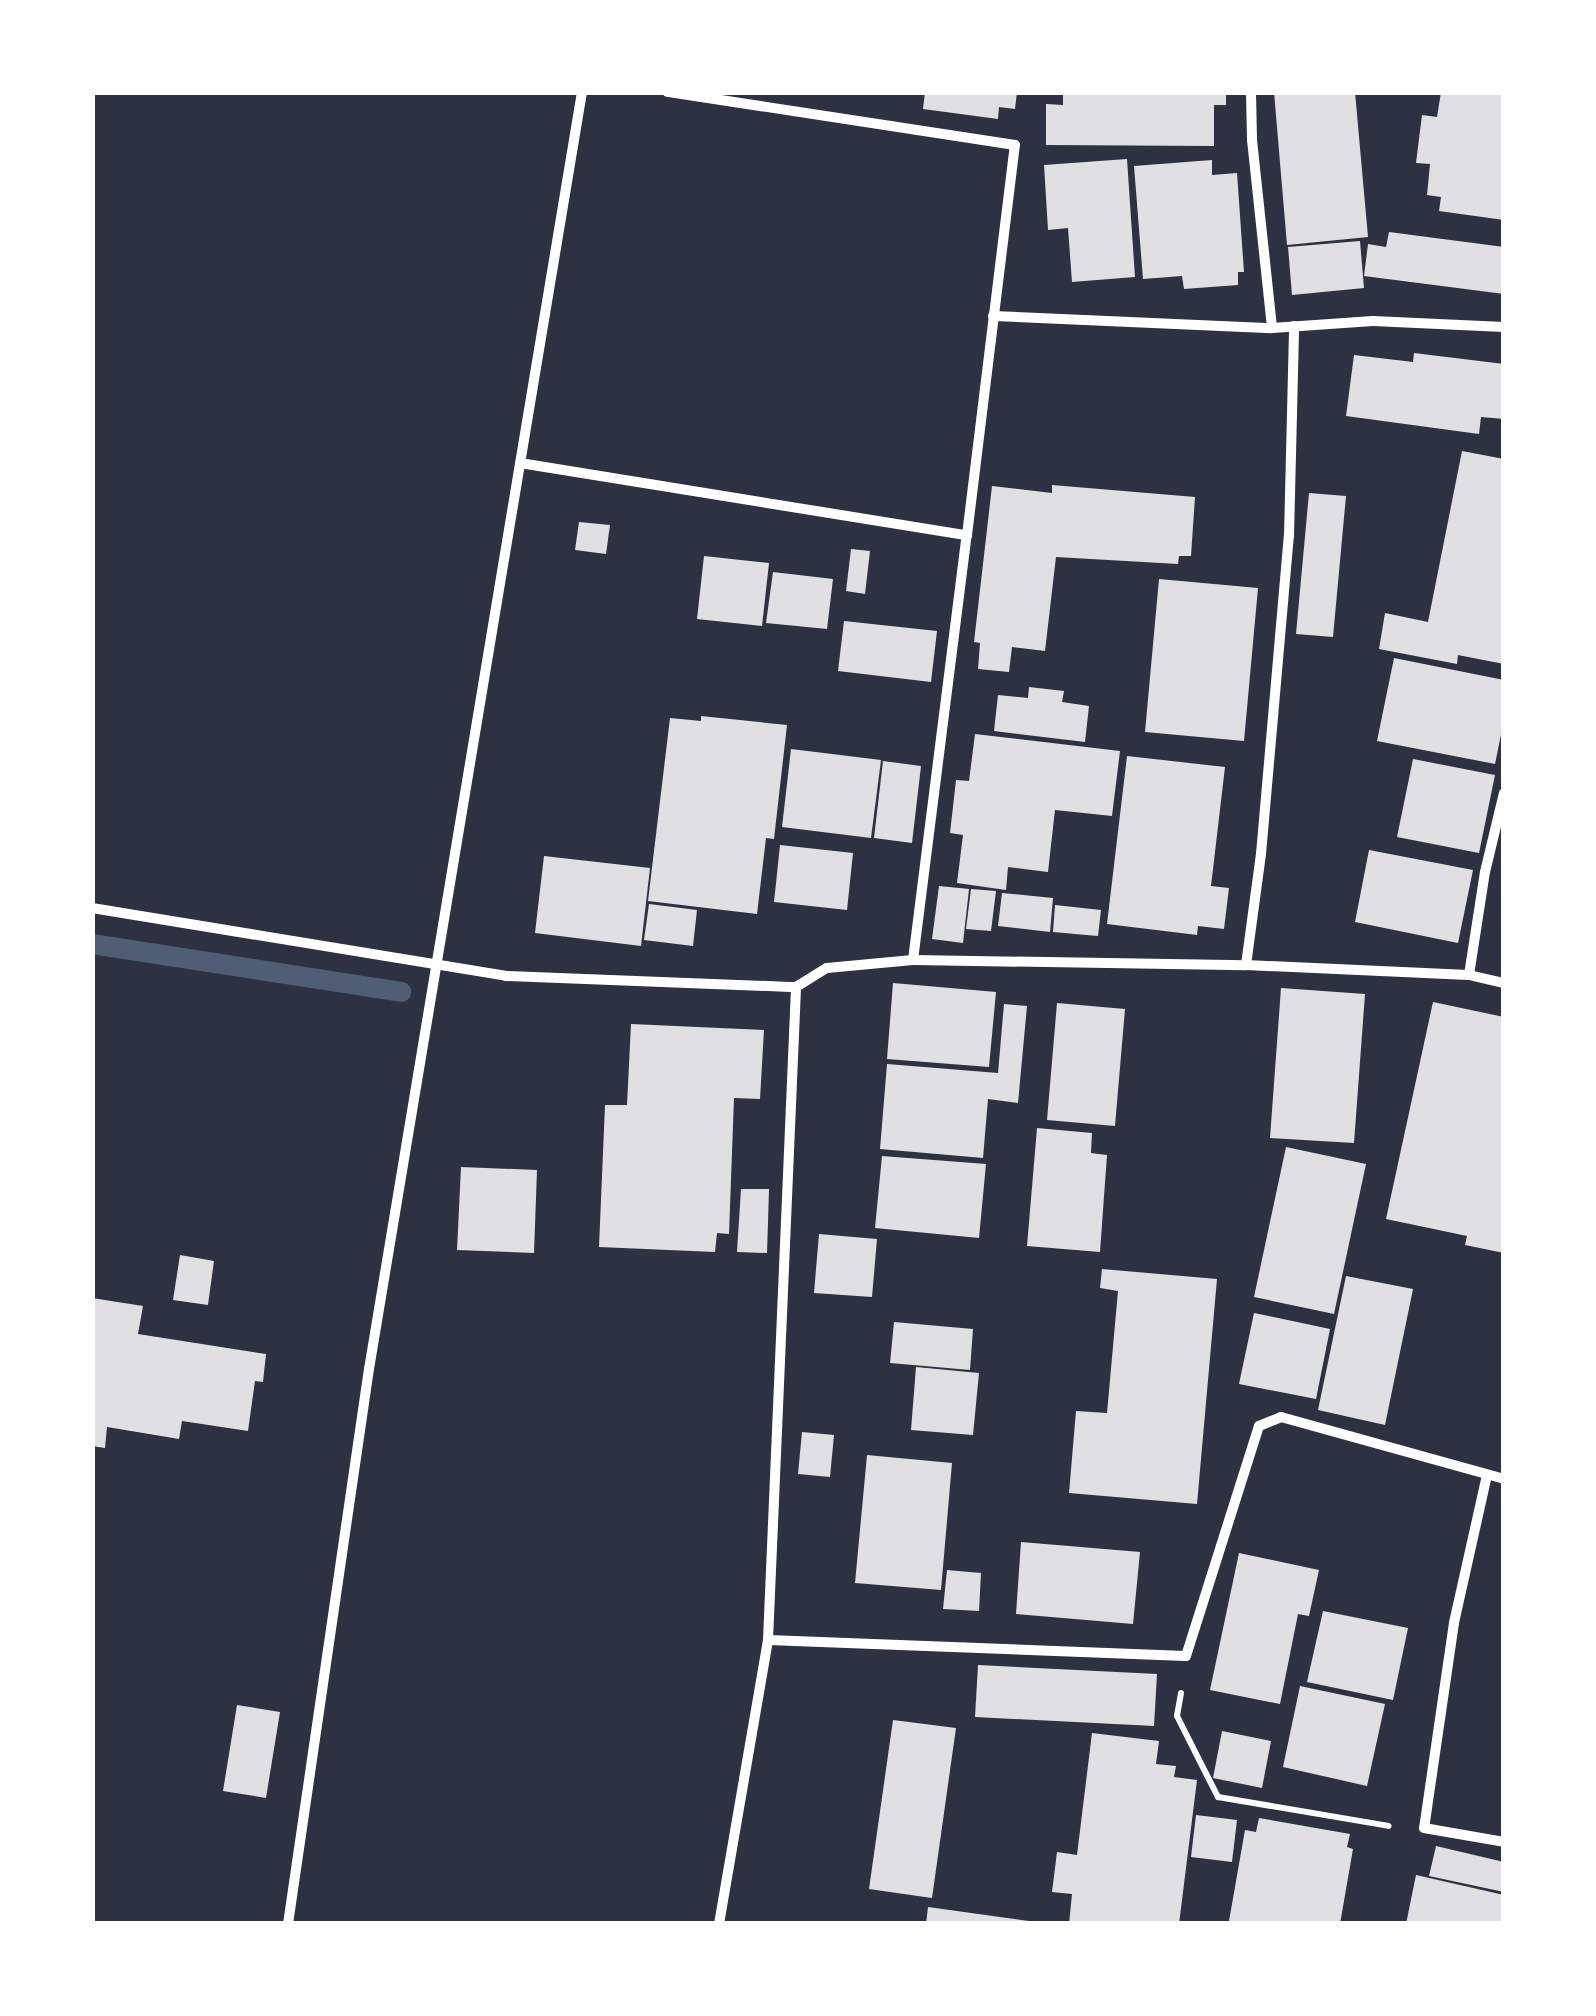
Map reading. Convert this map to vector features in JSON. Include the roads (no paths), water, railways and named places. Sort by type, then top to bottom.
[{"type":"street","points":[[288,1924],[366,1388],[582,92]]},
{"type":"street","points":[[667,92],[1014,145],[913,960]]},
{"type":"street","points":[[1251,92],[1272,328]]},
{"type":"street","points":[[994,316],[1272,328],[1373,321],[1504,327]]},
{"type":"street","points":[[1246,965],[1261,854],[1290,536],[1294,326]]},
{"type":"street","points":[[520,463],[966,535]]},
{"type":"street","points":[[1469,975],[1485,872],[1504,793]]},
{"type":"street","points":[[92,908],[506,976],[796,987],[827,968],[913,960],[1246,965],[1469,975],[1504,983]]},
{"type":"street","points":[[720,1924],[768,1640],[796,987]]},
{"type":"street","points":[[768,1640],[1186,1656],[1259,1426],[1281,1417],[1487,1475],[1503,1475]]},
{"type":"street","points":[[1487,1475],[1454,1623],[1424,1828],[1504,1842]]},
{"type":"waterway","points":[[92,944],[401,992]]}]
